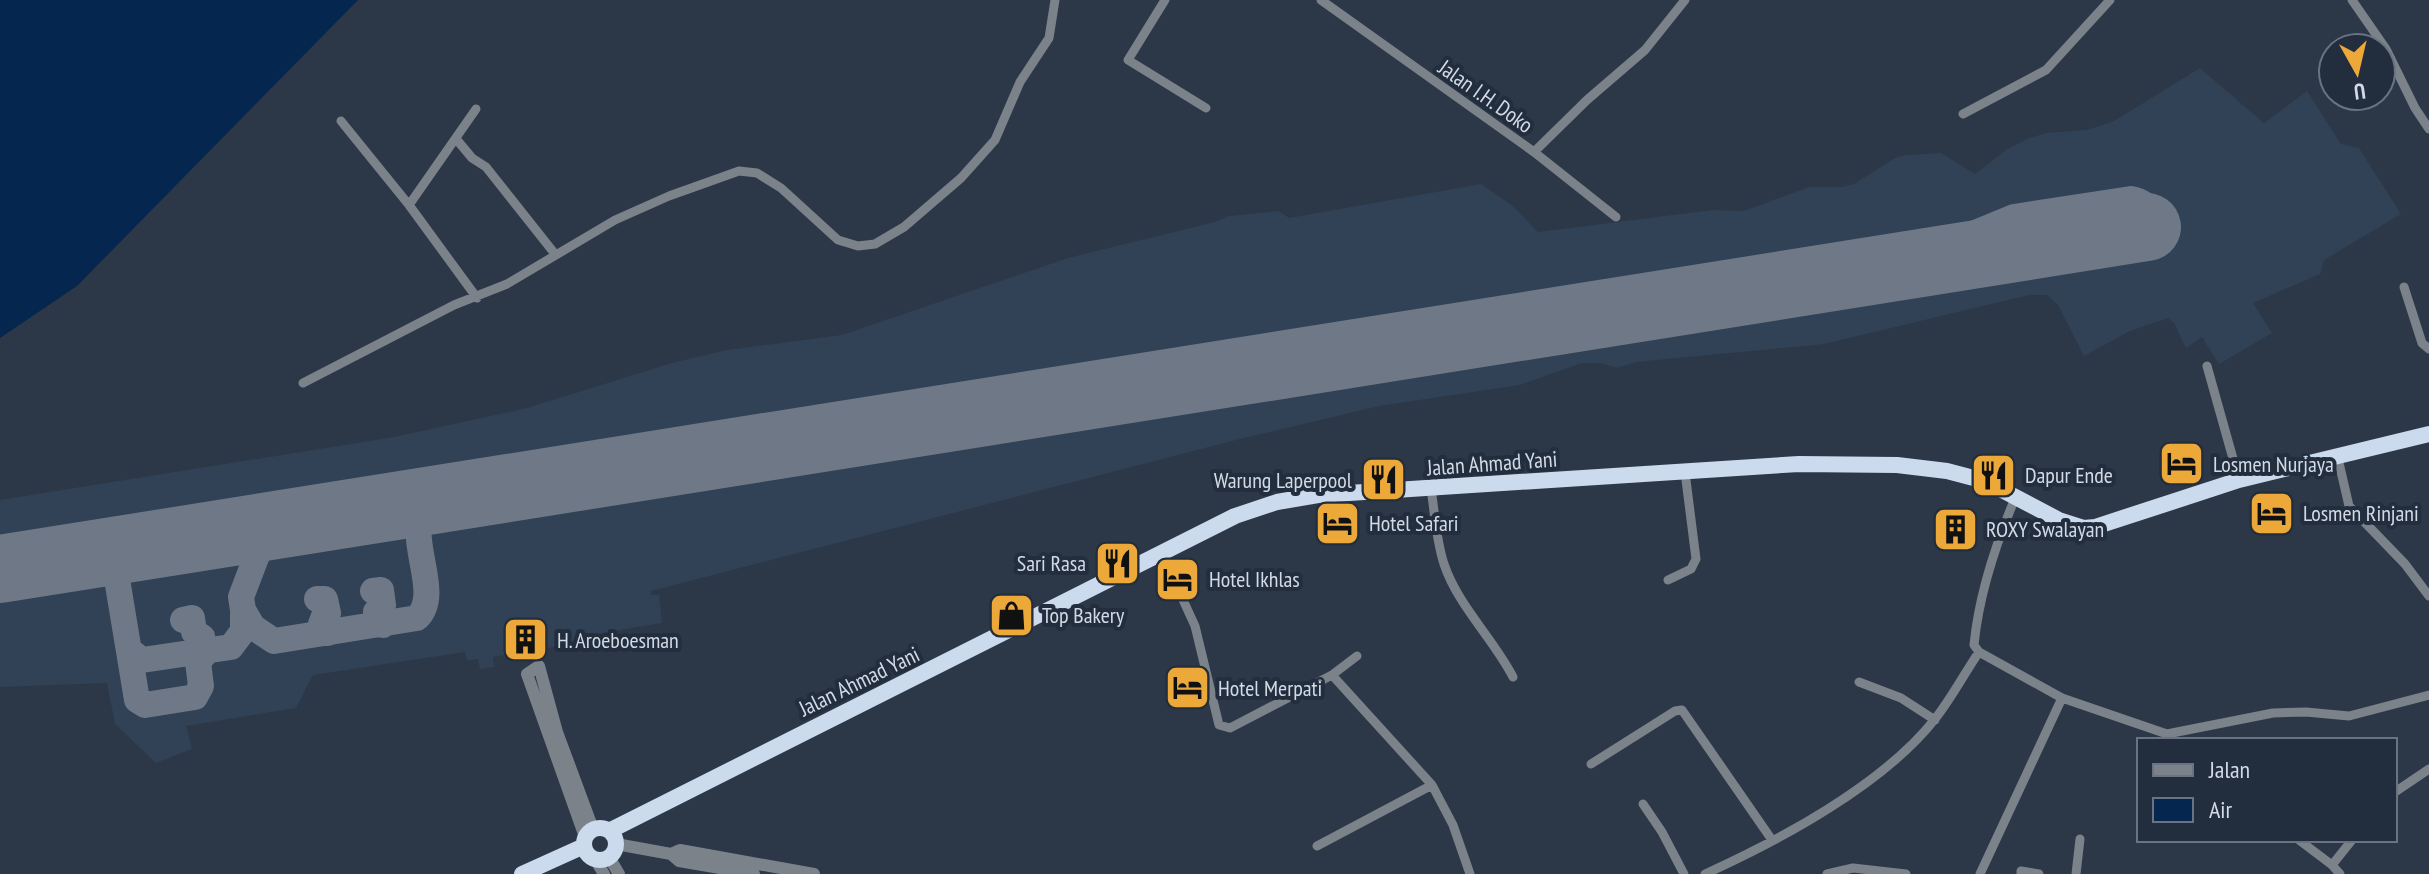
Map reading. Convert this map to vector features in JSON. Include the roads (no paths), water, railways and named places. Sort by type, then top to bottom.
[{"type":"highway","name":"Jalan Ahmad Yani","points":[[522,874],[599,847],[1235,516],[1277,502],[1318,495],[1799,464],[1897,465],[1933,468],[1968,476],[2016,496],[2059,520],[2084,528],[2131,518],[2239,480],[2429,434]]},
{"type":"street","points":[[303,383],[454,305],[507,284],[615,220],[721,176],[749,170],[781,188],[838,240],[858,246],[875,244],[904,227],[961,178],[990,146],[1020,82],[1049,38],[1055,0]]},
{"type":"street","points":[[1165,0],[1128,60],[1206,108]]},
{"type":"street","name":"Jalan I.H. Doko","points":[[1321,0],[1534,152],[1587,100],[1645,50],[1685,0]]},
{"type":"street","points":[[1963,114],[2046,70],[2110,0]]},
{"type":"street","points":[[2352,0],[2386,49],[2429,129]]},
{"type":"street","points":[[409,205],[476,109]]},
{"type":"street","points":[[341,121],[409,205],[477,298]]},
{"type":"street","points":[[457,140],[472,158],[486,167],[555,254]]},
{"type":"street","points":[[1534,152],[1616,217]]},
{"type":"street","points":[[2404,287],[2422,343],[2429,349]]},
{"type":"street","points":[[2207,366],[2239,480]]},
{"type":"street","points":[[2337,454],[2350,508],[2405,564],[2429,596]]},
{"type":"street","points":[[1668,580],[1691,569],[1696,559],[1685,472]]},
{"type":"street","points":[[1431,489],[1444,565],[1466,606],[1505,658],[1513,677]]},
{"type":"street","points":[[2016,496],[1985,583],[1974,645],[1979,652],[2062,698],[2173,738]]},
{"type":"street","points":[[1162,554],[1195,626],[1219,725],[1230,728],[1332,675],[1357,656]]},
{"type":"street","points":[[1705,874],[1807,821],[1897,758],[1935,720],[1979,652]]},
{"type":"street","points":[[568,779],[539,666],[527,674],[568,779],[599,847],[619,874]]},
{"type":"street","points":[[1332,675],[1432,785],[1453,825],[1470,874]]},
{"type":"street","points":[[1859,682],[1901,698],[1935,720]]},
{"type":"street","points":[[2167,734],[2273,713],[2349,716],[2429,695]]},
{"type":"street","points":[[1980,874],[2062,698]]},
{"type":"street","points":[[1591,764],[1675,711],[1682,710],[1772,840]]},
{"type":"street","points":[[2397,791],[2429,769]]},
{"type":"street","points":[[1317,846],[1432,785]]},
{"type":"street","points":[[1643,804],[1684,874]]},
{"type":"street","points":[[2076,874],[2080,839]]},
{"type":"street","points":[[2302,842],[2340,874]]},
{"type":"street","points":[[2332,865],[2350,842]]},
{"type":"street","points":[[599,847],[671,854],[680,850],[814,874]]},
{"type":"street","points":[[671,854],[679,861],[754,874]]},
{"type":"street","points":[[1827,874],[1853,868],[1906,874]]},
{"type":"street","points":[[2021,874],[2021,871],[2039,874]]},
{"type":"water","points":[[0,0],[358,0],[77,286],[0,338]]},
{"type":"place","name":"Losmen Nurjaya","points":[[2182,464]]},
{"type":"place","name":"Dapur Ende","points":[[1994,475]]},
{"type":"place","name":"Warung Laperpool","points":[[1383,480]]},
{"type":"place","name":"Losmen Rinjani","points":[[2272,513]]},
{"type":"place","name":"Hotel Safari","points":[[1338,523]]},
{"type":"place","name":"ROXY Swalayan","points":[[1955,529]]},
{"type":"place","name":"Sari Rasa","points":[[1117,563]]},
{"type":"place","name":"Hotel Ikhlas","points":[[1178,579]]},
{"type":"place","name":"Top Bakery","points":[[1011,615]]},
{"type":"place","name":"H. Aroeboesman","points":[[526,640]]},
{"type":"place","name":"Hotel Merpati","points":[[1187,688]]}]
